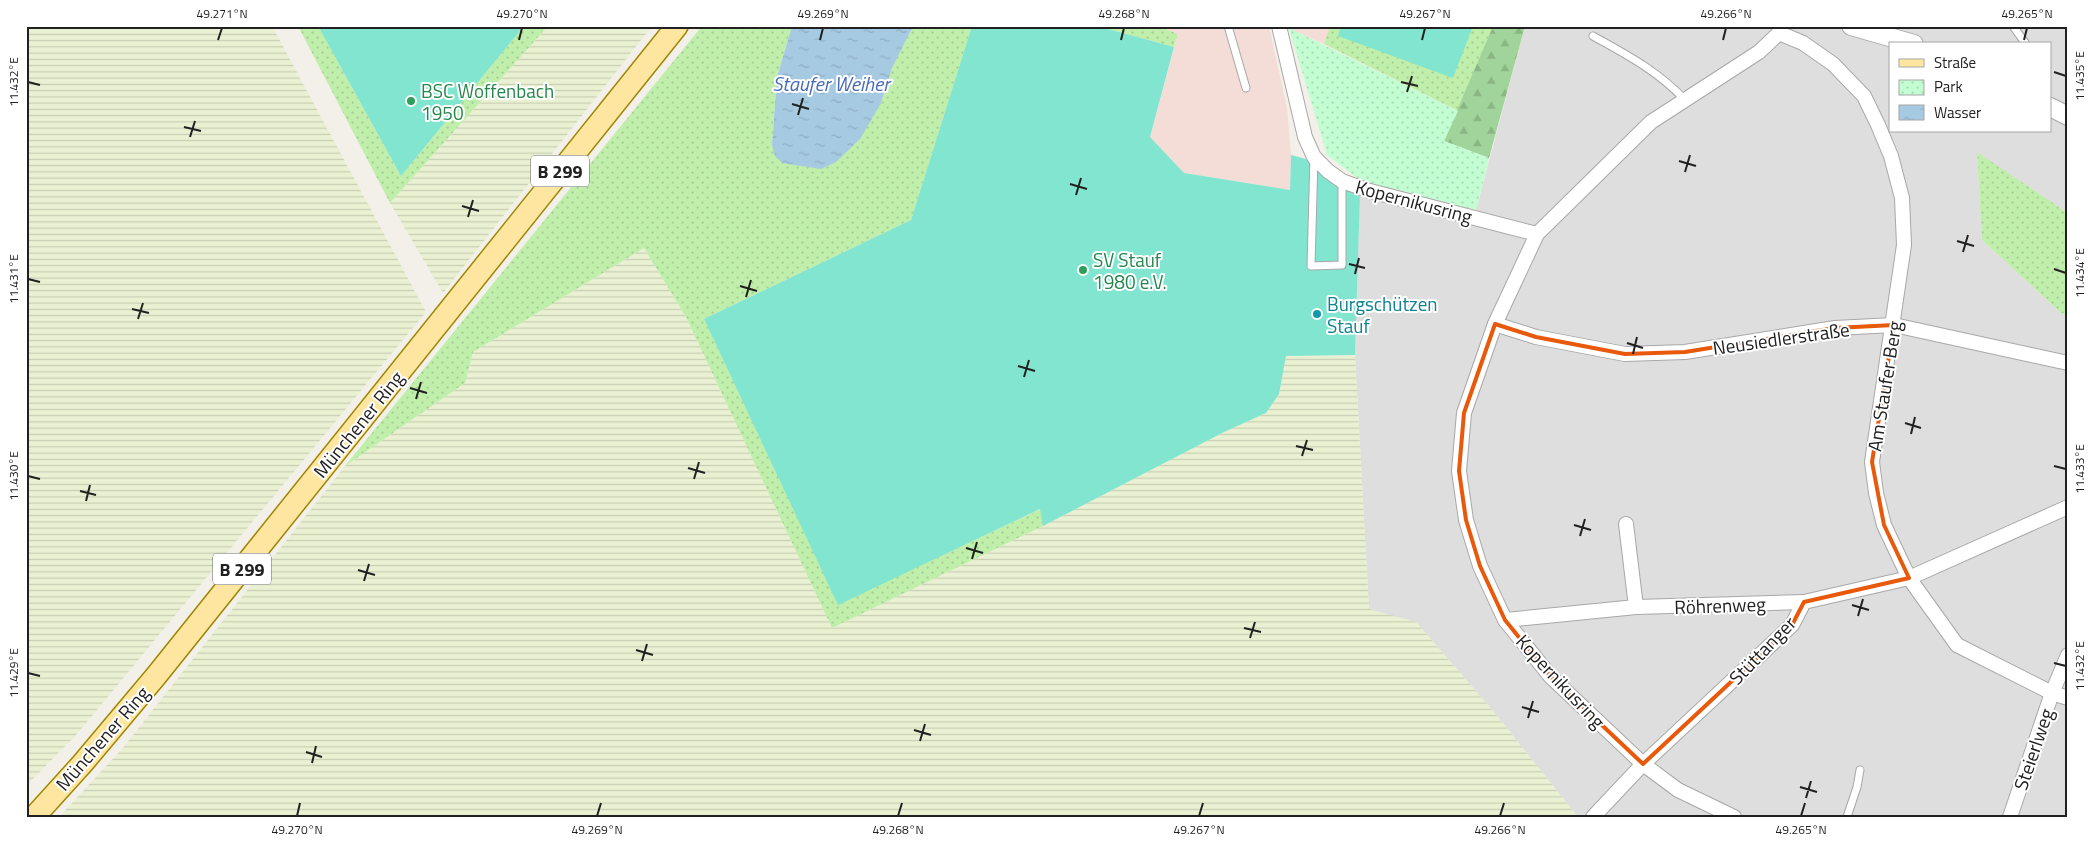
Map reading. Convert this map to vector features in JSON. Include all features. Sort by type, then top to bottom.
[{"type":"main road","name":"Münchener Ring","points":[[34,817],[106,736],[162,668],[676,26]]},
{"type":"street","name":"Kopernikusring","points":[[1279,26],[1305,137],[1314,157],[1328,171],[1342,181],[1370,191],[1537,234]]},
{"type":"street","points":[[1851,26],[1907,42]]},
{"type":"street","name":"Kopernikusring","points":[[1734,817],[1678,790],[1643,764],[1551,677],[1505,620],[1480,566],[1466,520],[1459,471],[1464,413],[1495,324],[1537,234],[1651,122],[1759,52],[1780,30]]},
{"type":"street","name":"Am Staufer Berg","points":[[1780,30],[1833,64],[1864,96],[1882,132],[1891,156],[1902,198],[1904,245],[1894,325],[1872,462],[1876,493],[1884,525],[1909,578],[1956,646],[2052,693],[2068,698]]},
{"type":"street","points":[[2052,108],[2068,116]]},
{"type":"street","name":"Neusiedlerstraße","points":[[1495,324],[1536,337],[1625,354],[1685,352],[1835,328],[1894,325],[2068,363]]},
{"type":"street","name":"Stüttanger","points":[[1593,817],[1643,764],[1792,625],[1804,602],[1909,578],[2068,507]]},
{"type":"street","points":[[1626,524],[1636,607]]},
{"type":"street","name":"Röhrenweg","points":[[1505,620],[1636,607],[1804,602]]},
{"type":"street","name":"Steierlweg","points":[[2010,817],[2052,693],[2068,654]]},
{"type":"lane","points":[[1228,26],[1246,88]]},
{"type":"lane","points":[[2013,26],[2025,42]]},
{"type":"lane","points":[[1593,36],[1641,63],[1668,82],[1685,100]]},
{"type":"lane","points":[[1314,157],[1311,266],[1342,265],[1342,181]]},
{"type":"lane","points":[[1847,817],[1857,787],[1860,770]]},
{"type":"highlighted area","points":[[1495,324],[1536,337],[1625,354],[1685,352],[1835,328],[1894,325],[1872,462],[1884,525],[1909,578],[1804,602],[1792,625],[1643,764],[1551,677],[1505,620],[1480,566],[1466,520],[1459,471],[1464,413]]},
{"type":"shaded area","name":"BSC Woffenbach 1950","points":[[318,26],[524,26],[401,176]]},
{"type":"shaded area","name":"SV Stauf 1980 e.V.","points":[[972,26],[1097,26],[1174,47],[1150,137],[1184,173],[1290,190],[1291,155],[1306,159],[1324,176],[1360,193],[1355,355],[1286,356],[1279,394],[1266,413],[1224,432],[1043,526],[1040,509],[838,605],[704,319],[911,220]]},
{"type":"shaded area","points":[[1158,26],[1269,26],[1287,108],[1291,155],[1290,190],[1184,173],[1150,137],[1178,34]]},
{"type":"shaded area","points":[[1282,26],[1330,26],[1324,44]]},
{"type":"shaded area","points":[[1341,26],[1473,26],[1453,78],[1338,36]]},
{"type":"shaded area","points":[[1525,26],[2068,26],[2068,213],[1977,153],[1982,240],[2061,313],[2068,315],[2068,817],[1578,817],[1493,711],[1416,622],[1369,610],[1355,355],[1360,180],[1476,210]]},
{"type":"green space","points":[[26,26],[272,26],[426,312],[77,734],[26,786]]},
{"type":"green space","points":[[298,26],[318,26],[401,176],[524,26],[548,26],[390,203]]},
{"type":"green space","points":[[548,26],[652,26],[443,293],[390,203]]},
{"type":"green space","points":[[702,26],[792,26],[777,77],[772,145],[881,103],[898,53],[915,26],[972,26],[911,220],[704,319],[838,604],[1041,509],[1043,526],[832,628],[686,317],[644,248],[473,352],[465,383],[345,466]]},
{"type":"green space","points":[[1097,26],[1158,26],[1178,34],[1174,47]]},
{"type":"green space","points":[[1330,26],[1493,26],[1458,111],[1324,44]]},
{"type":"green space","points":[[1493,26],[1525,26],[1489,158],[1444,141]]},
{"type":"green space","points":[[1289,28],[1458,111],[1444,141],[1489,158],[1476,210],[1360,180],[1327,155]]},
{"type":"green space","points":[[1977,152],[2068,213],[2068,315],[2061,313],[1982,240]]},
{"type":"green space","points":[[644,248],[686,317],[832,628],[1043,526],[1224,432],[1266,413],[1279,394],[1286,356],[1355,355],[1369,609],[1416,622],[1493,711],[1578,817],[59,817],[122,749],[345,466],[465,383],[473,352]]},
{"type":"water","name":"Staufer Weiher","points":[[792,26],[915,26],[910,32],[892,68],[881,103],[860,139],[836,162],[821,169],[782,163],[775,156],[772,145],[777,77]]},
{"type":"place","name":"BSC Woffenbach 1950","points":[[411,101]]},
{"type":"place","name":"SV Stauf 1980 e.V.","points":[[1083,270]]},
{"type":"place","name":"Burgschützen Stauf","points":[[1317,314]]}]
